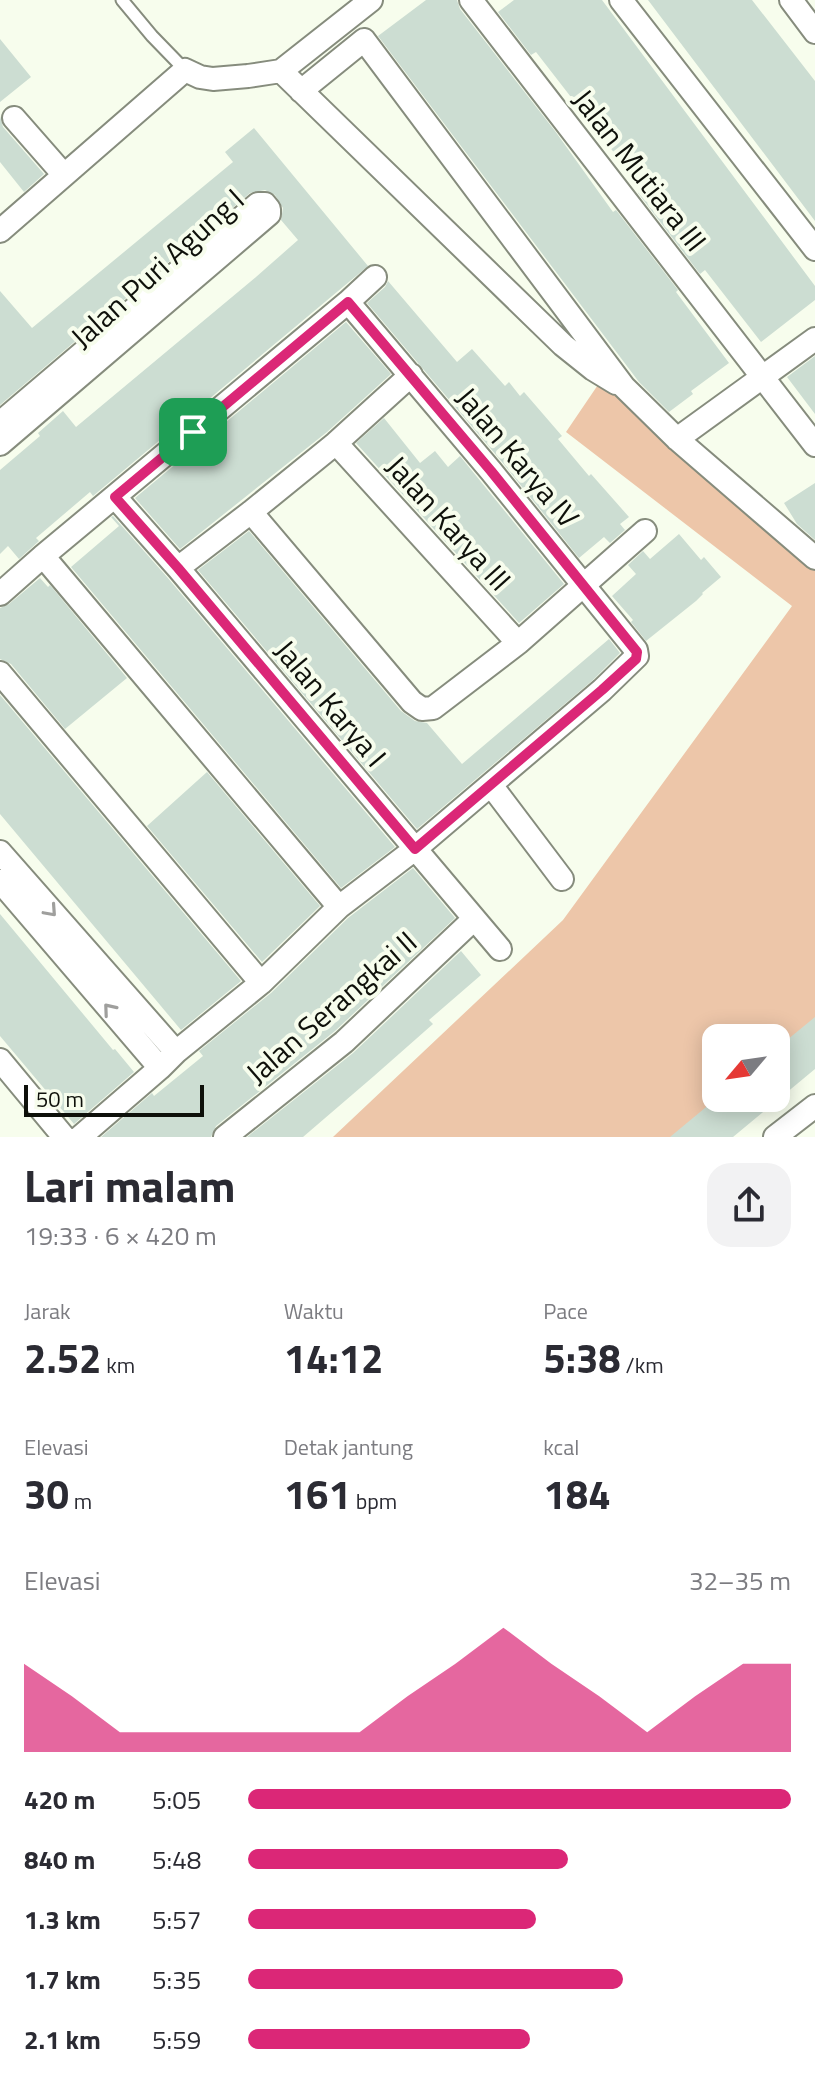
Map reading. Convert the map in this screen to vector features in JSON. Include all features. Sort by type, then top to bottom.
[{"type":"street","points":[[0,231],[185,70],[213,79],[281,71],[371,0]]},
{"type":"street","points":[[621,0],[815,249]]},
{"type":"street","points":[[791,0],[815,32]]},
{"type":"street","name":"Jalan Mutiara III","points":[[479,3],[815,445]]},
{"type":"street","points":[[301,91],[364,40],[624,387],[677,439],[815,558]]},
{"type":"street","points":[[281,71],[577,358],[624,387]]},
{"type":"street","points":[[14,118],[64,175]]},
{"type":"street","name":"Jalan Puri Agung I","points":[[0,423],[99,350],[269,214],[268,207],[258,204],[99,350],[0,444]]},
{"type":"street","points":[[0,594],[375,277]]},
{"type":"street","name":"Jalan Karya IV","points":[[348,302],[636,650],[636,659],[491,785]]},
{"type":"street","points":[[677,439],[815,339]]},
{"type":"street","points":[[178,568],[336,443],[411,375]]},
{"type":"street","name":"Jalan Karya III","points":[[336,443],[518,643]]},
{"type":"street","name":"Jalan Karya I","points":[[115,497],[500,949]]},
{"type":"street","points":[[251,512],[412,702],[422,709],[433,708],[518,643],[645,531]]},
{"type":"street","points":[[43,556],[339,907]]},
{"type":"street","points":[[0,673],[261,983]]},
{"type":"street","points":[[80,1137],[261,983],[339,907],[491,785],[562,879]]},
{"type":"street","points":[[0,852],[12,885],[168,1060]]},
{"type":"street","name":"Jalan Serangkai II","points":[[225,1137],[344,1042],[474,919]]},
{"type":"street","points":[[0,1060],[64,1137]]},
{"type":"street","points":[[775,1137],[815,1106]]},
{"type":"lane","points":[[122,0],[185,70]]},
{"type":"shaded area","points":[[606,373],[815,561],[815,1022],[790,1043],[790,1024],[702,1024],[702,1112],[707,1112],[678,1137],[333,1137],[563,920],[792,606],[566,432]]},
{"type":"building","points":[[426,0],[457,0],[460,9],[555,131],[613,212],[616,210],[678,290],[676,292],[729,363],[669,412],[639,382],[378,36]]},
{"type":"building","points":[[514,0],[602,0],[815,286],[815,300],[761,342],[705,270],[700,274],[638,193],[643,190],[536,52],[531,55],[498,12]]},
{"type":"building","points":[[648,0],[752,0],[815,81],[815,221]]},
{"type":"building","points":[[0,39],[31,77],[0,102]]},
{"type":"building","points":[[0,116],[3,127],[44,174],[24,192],[0,162]]},
{"type":"building","points":[[254,128],[368,266],[93,496],[90,492],[36,538],[39,541],[19,559],[8,546],[0,554],[0,470],[40,436],[38,433],[63,411],[76,427],[298,240],[281,220],[283,208],[275,195],[265,190],[250,193],[0,405],[0,291],[32,328],[233,162],[225,152]]},
{"type":"building","points":[[388,281],[457,362],[472,349],[505,386],[509,382],[520,396],[524,392],[562,436],[558,439],[589,476],[591,474],[629,517],[620,524],[625,530],[610,543],[604,537],[579,558],[367,303]]},
{"type":"building","points":[[346,322],[391,374],[327,432],[180,549],[135,498]]},
{"type":"building","points":[[815,356],[815,414],[787,377]]},
{"type":"building","points":[[384,418],[420,463],[435,451],[448,467],[460,456],[564,584],[519,623],[356,443]]},
{"type":"building","points":[[815,483],[815,540],[797,524],[784,503]]},
{"type":"building","points":[[113,516],[395,847],[341,888],[71,567],[119,526]]},
{"type":"building","points":[[249,531],[401,711],[415,721],[427,723],[462,764],[609,639],[620,653],[593,680],[417,829],[198,570]]},
{"type":"building","points":[[679,534],[701,560],[704,557],[721,577],[646,641],[612,596],[636,574],[628,565],[643,551],[650,559]]},
{"type":"building","points":[[40,578],[48,587],[50,585],[127,678],[65,729],[11,664],[0,659],[0,608]]},
{"type":"building","points":[[0,695],[241,981],[181,1030],[0,814]]},
{"type":"building","points":[[207,772],[320,906],[262,962],[147,826]]},
{"type":"building","points":[[413,868],[455,918],[335,1031],[216,1126],[211,1137],[101,1137],[152,1093],[154,1096],[203,1056],[199,1051],[271,993],[348,918]]},
{"type":"building","points":[[0,914],[134,1072],[74,1124],[0,1036]]},
{"type":"building","points":[[461,951],[481,975],[429,1020],[433,1024],[374,1076],[303,1137],[247,1137],[353,1053]]},
{"type":"building","points":[[815,1017],[815,1069],[790,1090],[790,1038]]},
{"type":"building","points":[[702,1110],[763,1112],[733,1137],[670,1137]]},
{"type":"route","points":[[348,302],[585,585],[636,650],[636,659],[415,849],[115,497],[193,432],[348,302]]}]
